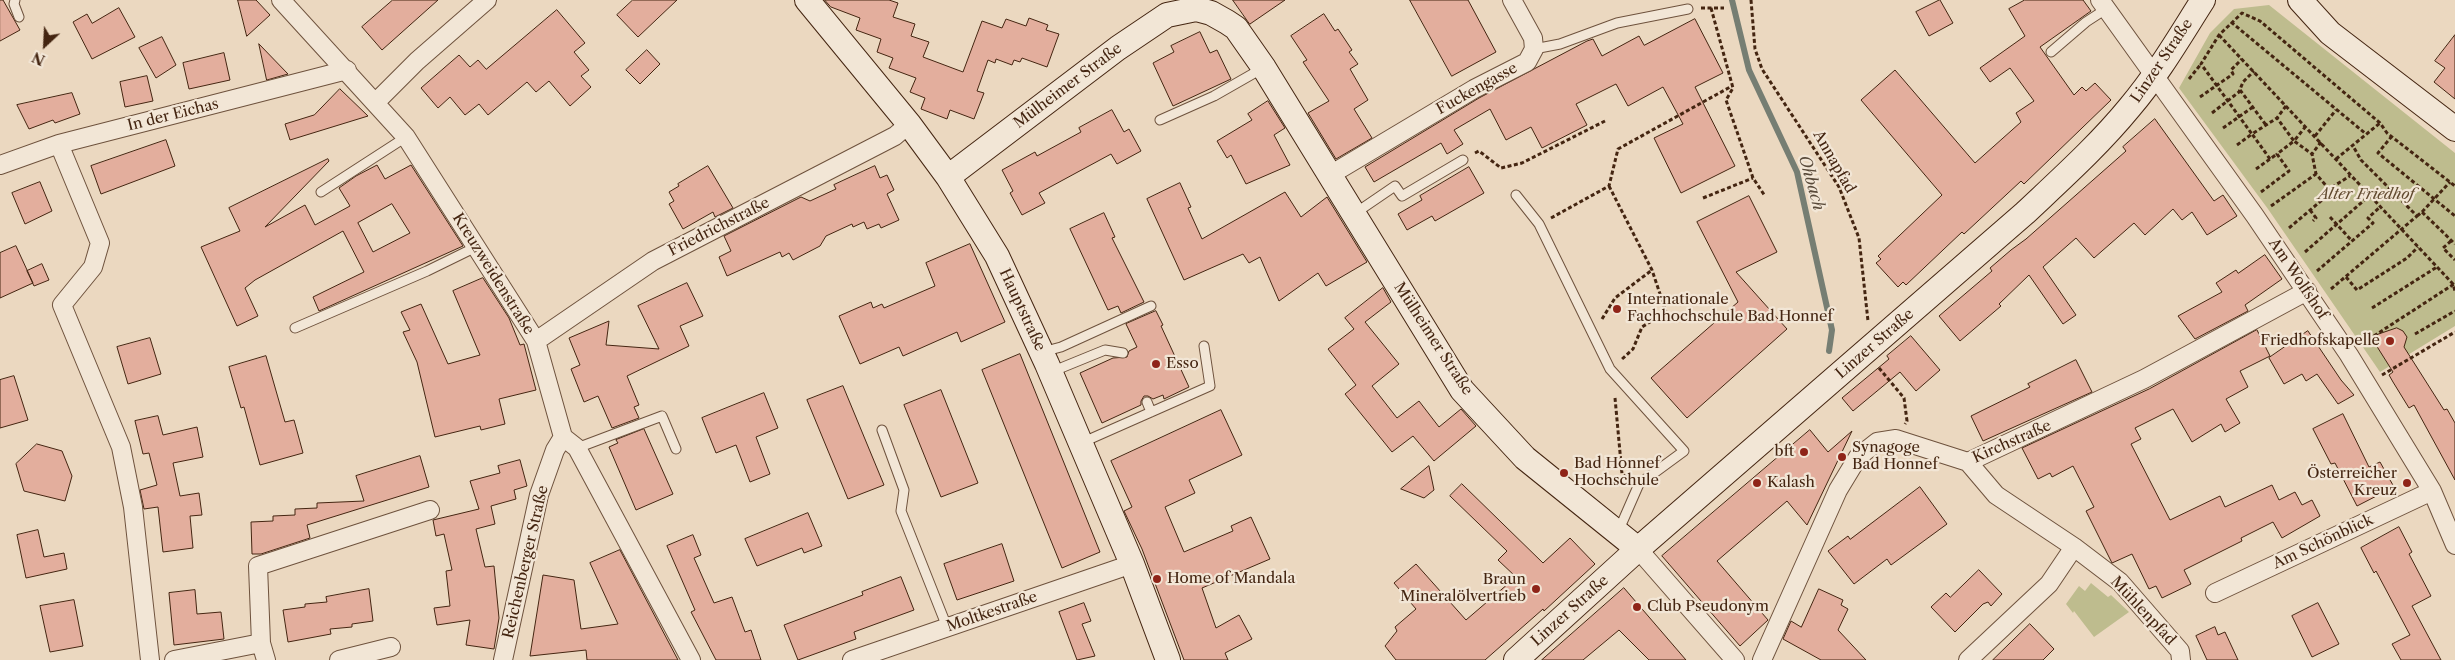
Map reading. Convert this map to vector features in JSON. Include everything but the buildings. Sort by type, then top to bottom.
[{"type":"main road","name":"Hauptstraße","points":[[807,0],[909,124],[948,177],[997,256],[1046,362],[1132,564],[1168,660]]},
{"type":"main road","points":[[2300,0],[2330,33],[2455,129]]},
{"type":"main road","name":"Linzer Straße","points":[[1516,660],[1638,549],[1875,346],[2025,213],[2082,159],[2130,107],[2154,76],[2205,1]]},
{"type":"main road","name":"Mülheimer Straße","points":[[948,177],[1154,23],[1195,5],[1211,13],[1236,28],[1264,68],[1462,390],[1525,458],[1638,549]]},
{"type":"street","name":"Kreuzweidenstraße","points":[[280,0],[347,70],[406,137],[536,341],[570,442],[691,660]]},
{"type":"street","points":[[376,102],[416,62],[487,0]]},
{"type":"street","points":[[1512,0],[1533,38],[1534,49]]},
{"type":"street","name":"Am Wolfshof","points":[[2103,5],[2255,216],[2349,355],[2432,492],[2455,545]]},
{"type":"street","name":"Fuckengasse","points":[[1330,175],[1474,88],[1526,62],[1534,49]]},
{"type":"street","name":"In der Eichas","points":[[0,165],[59,144],[347,70]]},
{"type":"street","name":"Friedrichstraße","points":[[536,341],[653,261],[895,136],[909,124]]},
{"type":"street","points":[[59,144],[100,244],[93,267],[62,304],[121,447],[134,507],[150,660]]},
{"type":"street","name":"Kirchstraße","points":[[1896,439],[1968,462],[2144,379],[2307,291]]},
{"type":"street","points":[[1762,660],[1838,490],[1858,457],[1877,442],[1896,439]]},
{"type":"street","name":"Reichenberger Straße","points":[[503,660],[538,495],[555,450],[570,442]]},
{"type":"street","name":"Mühlenpfad","points":[[1968,462],[1996,495],[2074,547],[2120,582],[2180,651],[2181,660]]},
{"type":"street","name":"Am Schönblick","points":[[2215,593],[2432,492]]},
{"type":"street","points":[[266,660],[262,643],[258,566],[430,510]]},
{"type":"street","points":[[1968,660],[2049,584],[2074,547]]},
{"type":"street","name":"Mülheimer Straße","points":[[1638,549],[1735,660]]},
{"type":"street","name":"Moltkestraße","points":[[852,660],[1132,564]]},
{"type":"street","points":[[174,660],[262,643]]},
{"type":"street","points":[[339,660],[392,647]]},
{"type":"lane","points":[[15,0],[14,4],[19,17]]},
{"type":"lane","points":[[2050,52],[2103,5]]},
{"type":"lane","points":[[1534,49],[1560,44],[1617,23],[1688,9]]},
{"type":"lane","points":[[1160,120],[1214,96],[1264,68]]},
{"type":"lane","points":[[321,192],[406,137]]},
{"type":"lane","points":[[1354,214],[1395,186],[1402,196],[1465,159]]},
{"type":"lane","points":[[1516,195],[1539,224],[1610,369],[1684,451],[1639,484],[1618,533]]},
{"type":"lane","points":[[295,328],[427,271],[476,247]]},
{"type":"lane","points":[[1046,362],[1061,347],[1151,306]]},
{"type":"lane","points":[[1081,444],[1210,386],[1204,346]]},
{"type":"lane","points":[[1046,362],[1104,350],[1123,353]]},
{"type":"lane","points":[[1147,402],[1151,412]]},
{"type":"lane","points":[[570,442],[662,416],[676,449]]},
{"type":"lane","points":[[882,430],[904,490],[901,512],[947,627]]},
{"type":"path","name":"Annapfad","points":[[1751,0],[1755,49],[1762,69],[1839,187],[1859,238],[1869,330],[1875,346],[1878,368],[1904,398],[1907,421],[1896,439]]},
{"type":"path","points":[[1711,8],[1732,86],[1726,100],[1753,178],[1765,196]]},
{"type":"path","points":[[1688,9],[1724,8]]},
{"type":"path","points":[[2188,80],[2201,64],[2219,35],[2242,13],[2260,21],[2380,123],[2392,136],[2455,186]]},
{"type":"path","points":[[2231,22],[2366,134]]},
{"type":"path","points":[[2219,35],[2321,142],[2350,176],[2454,284],[2455,291]]},
{"type":"path","points":[[2200,96],[2233,74],[2231,70],[2242,60]]},
{"type":"path","points":[[2201,64],[2270,159]]},
{"type":"path","points":[[2212,113],[2240,90],[2254,71]]},
{"type":"path","points":[[1639,484],[1622,474],[1617,413],[1610,369],[1633,349],[1642,328],[1666,312],[1652,270],[1609,186],[1618,149],[1732,86]]},
{"type":"path","points":[[2240,90],[2266,125]]},
{"type":"path","points":[[2237,145],[2277,118],[2286,106]]},
{"type":"path","points":[[2223,128],[2253,107]]},
{"type":"path","points":[[2315,136],[2336,110]]},
{"type":"path","points":[[2277,118],[2294,141],[2312,154],[2316,174],[2330,189]]},
{"type":"path","points":[[1465,159],[1479,151],[1502,168],[1522,163],[1605,122]]},
{"type":"path","points":[[2336,159],[2380,123]]},
{"type":"path","points":[[2256,169],[2294,141],[2306,126]]},
{"type":"path","points":[[2392,136],[2378,153],[2455,216]]},
{"type":"path","points":[[2312,154],[2321,142]]},
{"type":"path","points":[[2352,146],[2361,160],[2417,216]]},
{"type":"path","points":[[2261,192],[2289,171],[2277,154]]},
{"type":"path","points":[[2255,216],[2316,174]]},
{"type":"path","points":[[2289,228],[2328,195],[2330,189],[2350,176]]},
{"type":"path","points":[[1703,198],[1753,178]]},
{"type":"path","points":[[2331,290],[2422,212],[2450,182]]},
{"type":"path","points":[[1539,224],[1609,186]]},
{"type":"path","points":[[2305,252],[2369,196]]},
{"type":"path","points":[[2317,272],[2373,223],[2368,218],[2380,207]]},
{"type":"path","points":[[2310,210],[2316,218],[2313,221]]},
{"type":"path","points":[[2422,212],[2455,244]]},
{"type":"path","points":[[2330,216],[2352,241]]},
{"type":"path","points":[[2451,240],[2443,248],[2455,260]]},
{"type":"path","points":[[2346,277],[2357,290],[2407,258],[2418,247]]},
{"type":"path","points":[[2372,308],[2437,267]]},
{"type":"path","points":[[1593,334],[1615,298],[1652,270]]},
{"type":"path","points":[[2349,355],[2362,343],[2454,284]]},
{"type":"path","points":[[2416,334],[2455,310]]},
{"type":"path","points":[[2367,384],[2455,332]]},
{"type":"green space","name":"Alter Friedhof","points":[[2269,5],[2455,153],[2455,326],[2380,372],[2268,209],[2179,88],[2210,33],[2234,9]]},
{"type":"green space","points":[[2091,583],[2108,597],[2111,595],[2129,612],[2094,637],[2074,611],[2073,613],[2066,604],[2079,586],[2085,591]]},
{"type":"waterway","name":"Ohbach","points":[[1732,0],[1749,70],[1797,172],[1832,330],[1829,351]]},
{"type":"place","name":"Internationale Fachhochschule Bad Honnef","points":[[1617,309]]},
{"type":"place","name":"Friedhofskapelle","points":[[2390,341]]},
{"type":"place","name":"Esso","points":[[1156,364]]},
{"type":"place","name":"bft","points":[[1804,452]]},
{"type":"place","name":"Synagoge Bad Honnef","points":[[1842,457]]},
{"type":"place","name":"Bad Honnef Hochschule","points":[[1564,473]]},
{"type":"place","name":"Kalash","points":[[1757,483]]},
{"type":"place","name":"Österreicher Kreuz","points":[[2407,483]]},
{"type":"place","name":"Home of Mandala","points":[[1157,579]]},
{"type":"place","name":"Braun Mineralölvertrieb","points":[[1536,589]]},
{"type":"place","name":"Club Pseudonym","points":[[1637,607]]}]
